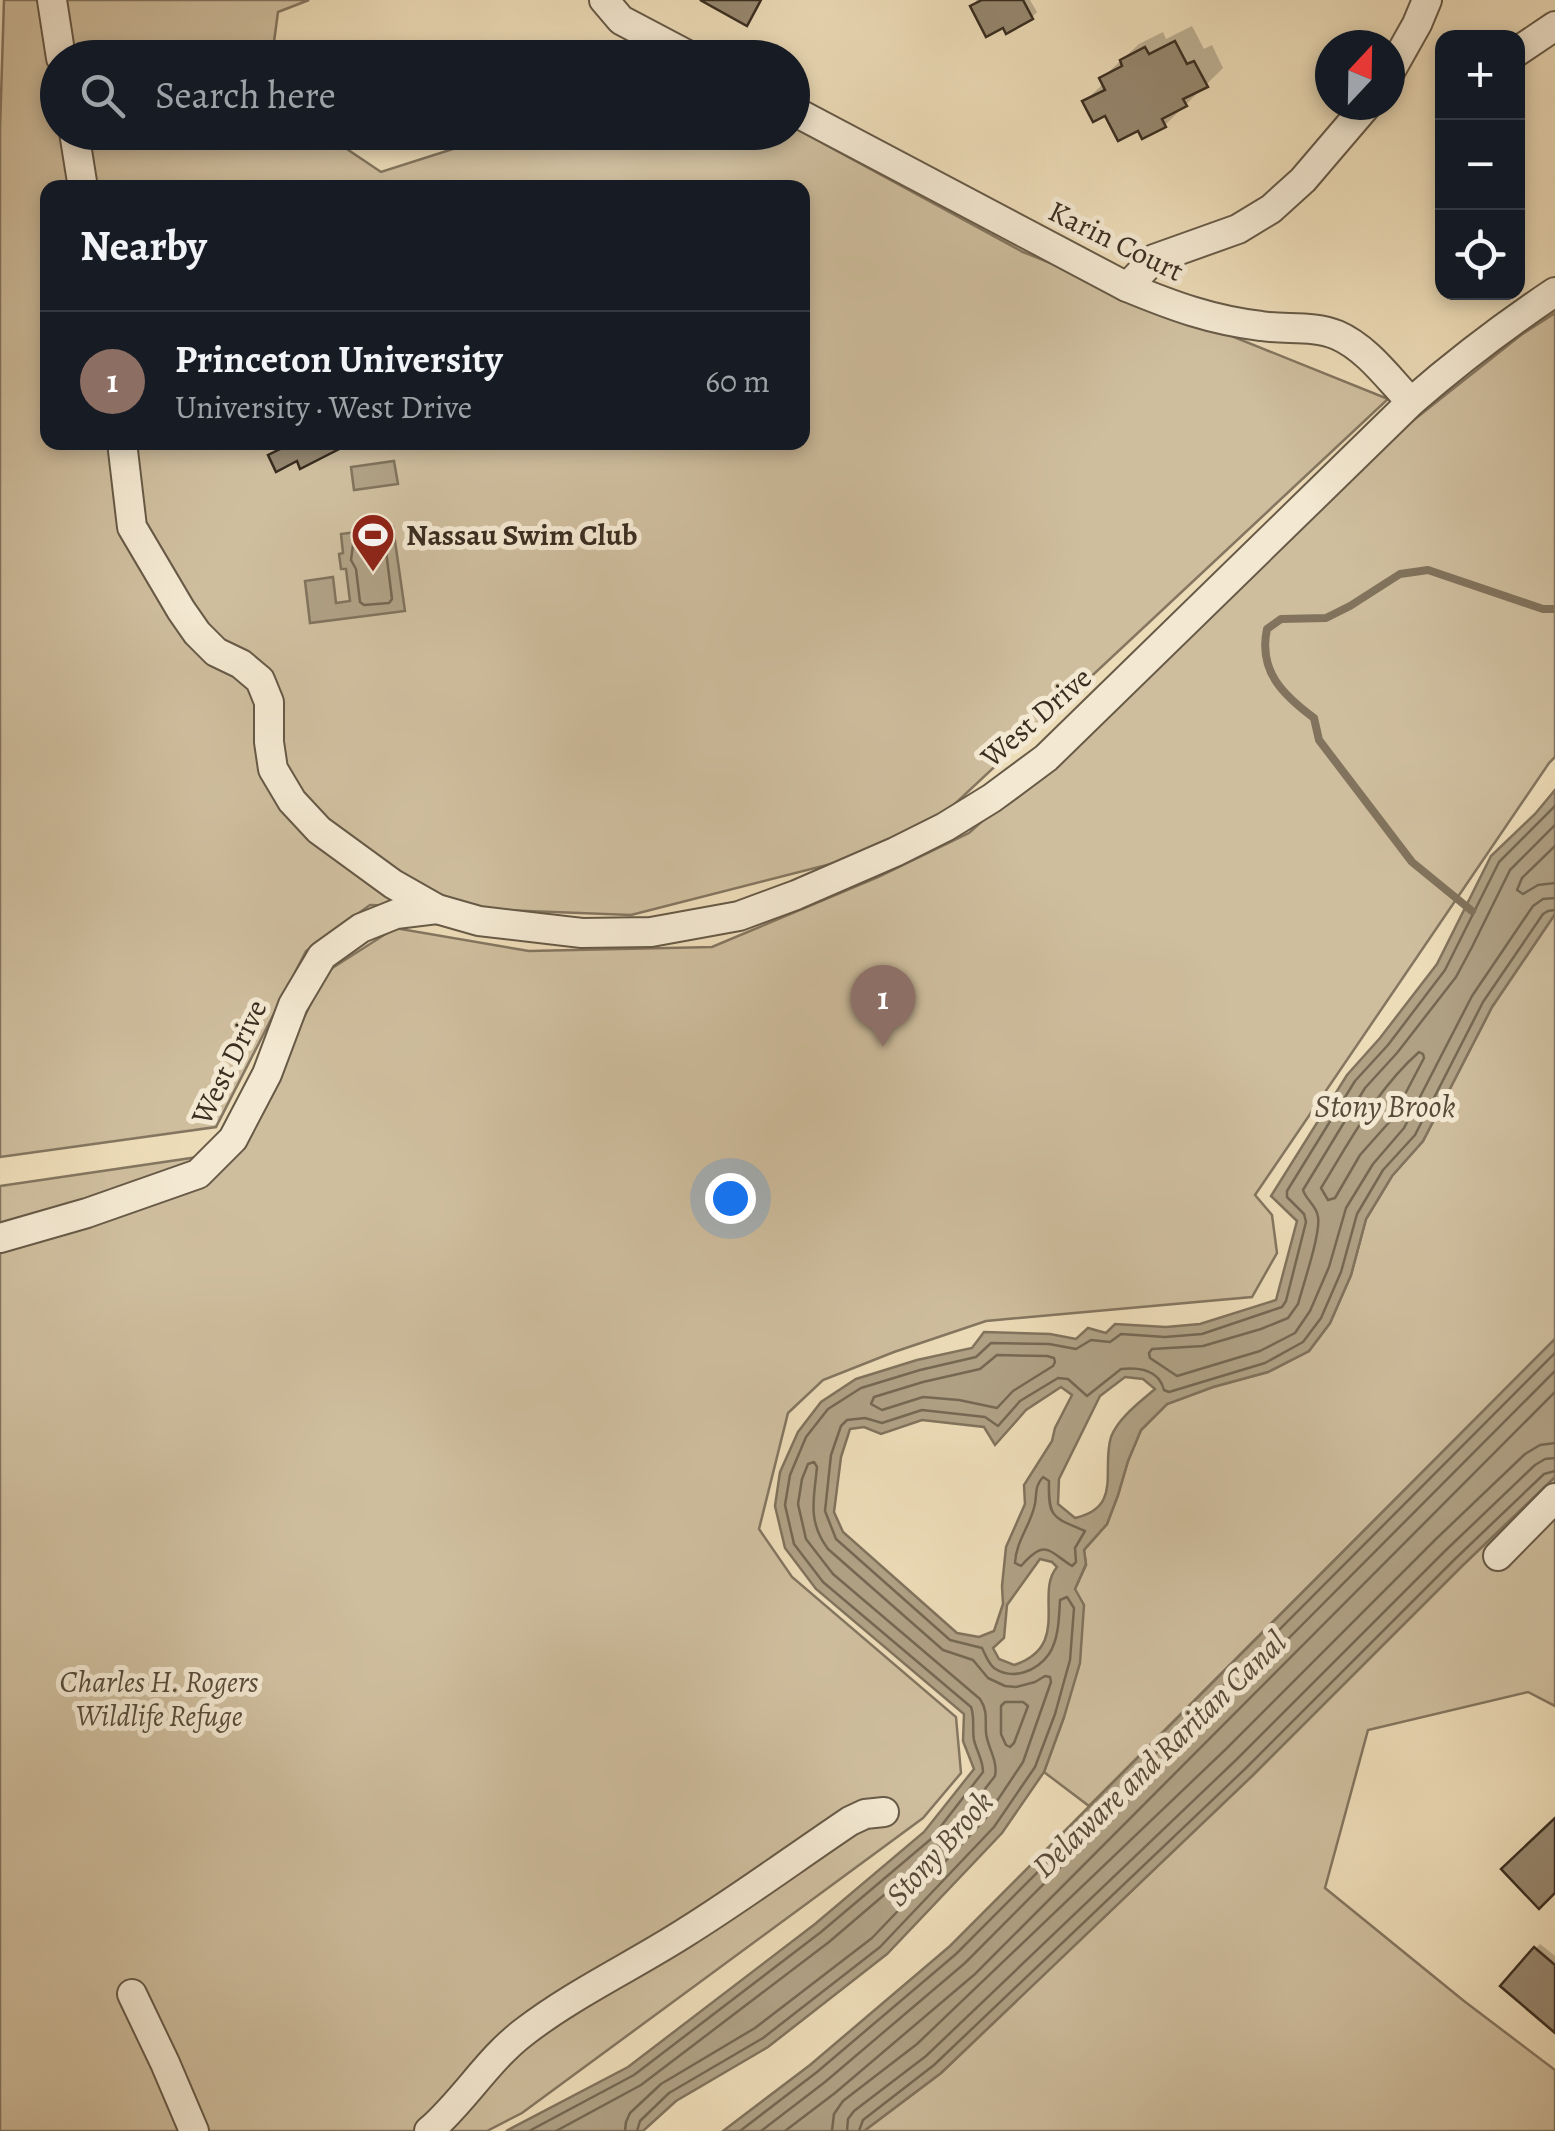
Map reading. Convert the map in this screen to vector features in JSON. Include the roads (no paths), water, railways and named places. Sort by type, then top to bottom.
[{"type":"street","points":[[52,0],[58,40]]},
{"type":"street","points":[[604,0],[621,20],[659,40]]},
{"type":"street","points":[[1405,46],[1427,0]]},
{"type":"street","points":[[1525,46],[1555,26]]},
{"type":"street","name":"Karin Court","points":[[810,120],[1127,287],[1178,308],[1224,320],[1318,329],[1340,336],[1362,351],[1411,402]]},
{"type":"street","points":[[1127,287],[1154,259],[1238,229],[1271,209],[1303,180],[1354,120]]},
{"type":"street","points":[[77,150],[82,180]]},
{"type":"street","name":"West Drive","points":[[123,450],[132,526],[197,632],[216,652],[241,664],[260,680],[268,702],[273,768],[292,801],[318,830],[437,910],[479,921],[582,933],[651,932],[739,916],[796,895],[895,852],[992,798],[1046,758],[1411,402],[1487,339],[1555,292]]},
{"type":"street","name":"West Drive","points":[[0,1238],[87,1214],[198,1174],[234,1139],[266,1074],[293,1005],[322,956],[361,928],[396,914],[437,910]]},
{"type":"street","points":[[1498,1556],[1555,1498]]},
{"type":"street","points":[[429,2131],[449,2114],[495,2057],[558,2008],[688,1930],[850,1821],[884,1812]]},
{"type":"street","points":[[132,1994],[194,2131]]},
{"type":"water","name":"Nassau Swim Club","points":[[394,461],[398,484],[354,490],[351,467]]},
{"type":"water","name":"Nassau Swim Club","points":[[393,527],[405,611],[310,623],[305,581],[333,577],[336,603],[350,601],[346,569],[341,569],[341,534]]},
{"type":"water","name":"Stony Brook","points":[[1555,790],[1555,914],[1492,1007],[1423,1141],[1392,1176],[1366,1219],[1351,1275],[1330,1323],[1309,1351],[1268,1372],[1167,1404],[1141,1430],[1107,1524],[1084,1550],[1086,1564],[1075,1589],[1084,1605],[1080,1663],[1064,1717],[1044,1772],[1002,1833],[887,1954],[768,2047],[676,2101],[643,2131],[506,2131],[628,2067],[815,1924],[924,1832],[974,1769],[963,1741],[964,1714],[816,1589],[785,1548],[775,1506],[780,1472],[798,1432],[821,1402],[856,1379],[972,1348],[984,1332],[1050,1334],[1076,1339],[1088,1328],[1106,1333],[1115,1324],[1200,1324],[1276,1300],[1297,1221],[1271,1196],[1347,1075],[1437,964],[1491,856]],"holes":[[[1125,1377],[1143,1379],[1155,1389],[1114,1430],[1105,1496],[1090,1513],[1075,1518],[1058,1504],[1059,1479],[1100,1396]],[[1061,1387],[1072,1395],[1052,1441],[1024,1485],[1025,1504],[1006,1547],[1003,1604],[994,1631],[979,1637],[957,1633],[843,1532],[834,1512],[841,1457],[850,1429],[864,1427],[881,1434],[922,1420],[984,1427],[995,1445],[1026,1410]],[[1040,1559],[1057,1567],[1051,1578],[1049,1619],[1042,1645],[1032,1656],[1014,1665],[999,1659],[993,1648],[1004,1638],[1007,1605]]]},
{"type":"water","name":"Delaware and Raritan Canal","points":[[1555,1339],[1555,1477],[1252,1776],[941,2073],[864,2131],[723,2131],[810,2065],[950,1946]]},
{"type":"waterway","points":[[1472,911],[1412,862],[1319,740],[1314,718],[1283,691],[1266,657],[1267,629],[1281,619],[1326,618],[1400,574],[1428,570],[1543,609],[1555,609]]},
{"type":"place","name":"Nassau Swim Club","points":[[373,573]]},
{"type":"place","name":"Princeton University","points":[[883,1047]]},
{"type":"park label","name":"Charles H. Rogers Wildlife Refuge","points":[[159,1699]]}]
